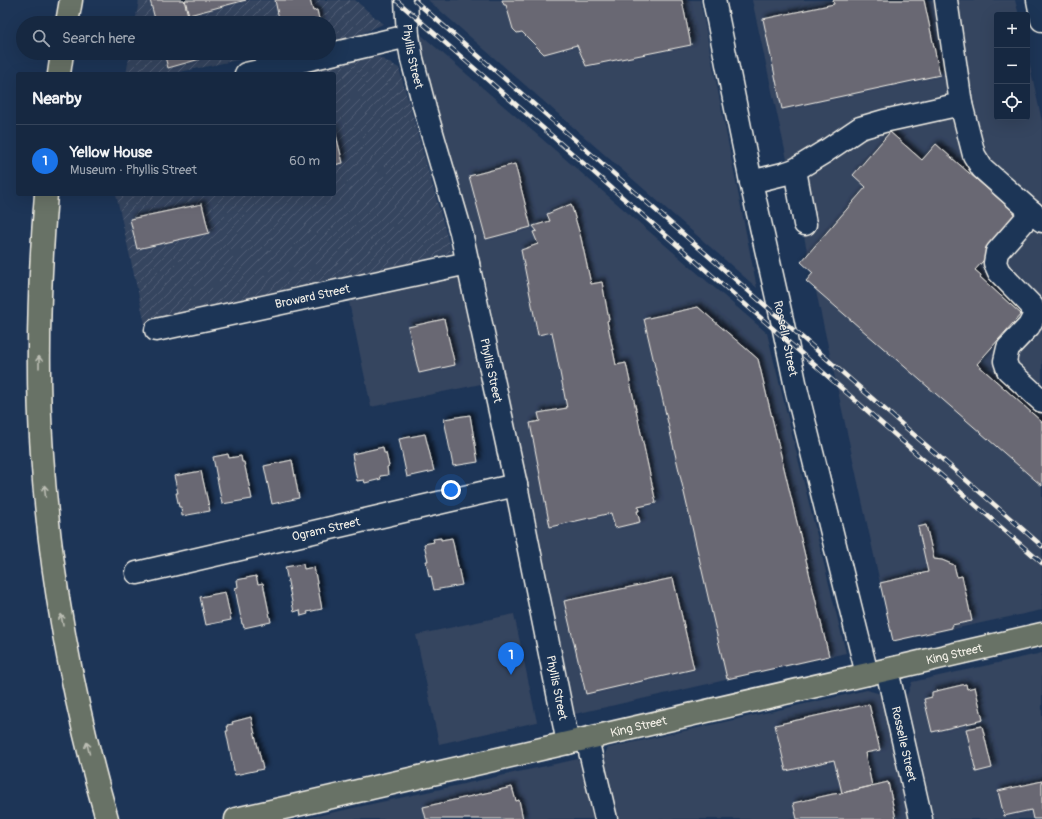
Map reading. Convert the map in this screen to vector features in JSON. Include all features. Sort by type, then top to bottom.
[{"type":"main road","points":[[68,16],[71,0]]},
{"type":"main road","points":[[59,72],[61,60]]},
{"type":"main road","points":[[46,196],[39,307],[39,380],[42,453],[48,526],[70,670],[97,786],[107,819]]},
{"type":"main road","name":"King Street","points":[[236,819],[290,813],[577,741],[1042,634]]},
{"type":"street","name":"Phyllis Street","points":[[406,0],[408,36],[417,80],[461,232],[516,485],[577,741],[606,819]]},
{"type":"street","name":"Rosselle Street","points":[[714,0],[751,182],[797,392],[920,819]]},
{"type":"street","points":[[946,0],[961,104],[974,155],[982,168],[1037,216],[997,252],[995,262],[999,272],[1032,306],[1034,316],[1029,326],[1008,348],[1005,361],[1008,370],[1042,401]]},
{"type":"street","points":[[1038,0],[1042,20]]},
{"type":"street","points":[[336,53],[408,36]]},
{"type":"street","points":[[255,72],[306,60]]},
{"type":"street","points":[[751,182],[795,170],[832,148],[860,128],[884,120],[961,104]]},
{"type":"street","points":[[795,170],[806,224]]},
{"type":"street","name":"Broward Street","points":[[156,330],[468,263]]},
{"type":"street","name":"Ogram Street","points":[[137,573],[516,485]]},
{"type":"shaded area","points":[[139,0],[355,0],[383,24],[359,35],[336,40],[336,16],[136,16]]},
{"type":"shaded area","points":[[428,0],[700,0],[757,288]]},
{"type":"shaded area","points":[[752,0],[1015,0],[1018,12],[994,12],[994,120],[1030,120],[1030,67],[1042,121],[1042,610],[893,642]]},
{"type":"shaded area","points":[[418,32],[767,333],[846,653],[575,714],[483,272],[433,96]]},
{"type":"shaded area","points":[[377,56],[399,68],[452,253],[145,324],[116,196],[336,196],[336,72],[309,72]]},
{"type":"shaded area","points":[[129,60],[238,60],[180,72],[126,72]]},
{"type":"shaded area","points":[[458,275],[481,384],[371,407],[349,302]]},
{"type":"shaded area","points":[[514,614],[537,722],[439,744],[416,635]]},
{"type":"shaded area","points":[[1042,653],[1042,819],[934,819],[906,698],[912,682]]},
{"type":"shaded area","points":[[867,690],[881,694],[908,819],[617,819],[603,757],[608,748]]},
{"type":"shaded area","points":[[578,759],[596,811],[597,819],[303,819]]},
{"type":"building","points":[[150,0],[184,0],[188,16],[154,16]]},
{"type":"building","points":[[185,0],[246,0],[189,15]]},
{"type":"building","points":[[275,0],[310,0],[313,11],[317,10],[318,16],[278,16]]},
{"type":"building","points":[[502,0],[682,0],[691,45],[586,66],[577,45],[544,54],[522,32],[517,33],[513,29],[506,5],[504,5]]},
{"type":"building","points":[[833,0],[924,0],[940,75],[782,109],[763,19],[834,4]]},
{"type":"building","points":[[166,60],[196,60],[168,68]]},
{"type":"building","points":[[890,132],[922,160],[936,144],[1016,214],[985,249],[990,253],[975,270],[981,275],[980,277],[1021,314],[977,364],[1042,422],[1042,486],[806,281],[813,273],[801,262],[866,187],[853,175]]},
{"type":"building","points":[[336,135],[343,163],[336,165]]},
{"type":"building","points":[[515,164],[531,227],[486,239],[469,176]]},
{"type":"building","points":[[202,204],[209,233],[137,249],[130,219]]},
{"type":"building","points":[[571,204],[581,238],[591,284],[602,282],[609,320],[607,321],[616,365],[626,363],[656,503],[638,507],[639,511],[637,511],[640,522],[615,528],[611,513],[550,527],[530,423],[540,421],[538,413],[567,408],[552,332],[538,335],[521,250],[538,244],[533,232],[537,231],[533,226],[550,221],[547,214]]},
{"type":"building","points":[[698,307],[758,359],[829,656],[727,679],[644,319]]},
{"type":"building","points":[[444,319],[455,365],[419,373],[408,327]]},
{"type":"building","points":[[470,415],[478,462],[453,466],[444,419]]},
{"type":"building","points":[[425,434],[434,471],[407,477],[399,439]]},
{"type":"building","points":[[383,447],[389,466],[387,467],[388,475],[380,476],[381,479],[365,483],[364,480],[357,481],[352,454]]},
{"type":"building","points":[[228,454],[229,458],[241,456],[242,462],[244,462],[252,499],[222,504],[213,457]]},
{"type":"building","points":[[292,460],[299,498],[272,504],[264,466]]},
{"type":"building","points":[[201,471],[210,511],[182,516],[181,507],[179,507],[176,493],[178,493],[174,476]]},
{"type":"building","points":[[926,525],[934,559],[942,560],[954,565],[957,577],[962,576],[972,621],[952,625],[952,628],[893,641],[880,583],[928,572],[918,527]]},
{"type":"building","points":[[441,538],[441,540],[452,538],[462,585],[434,590],[431,576],[429,577],[426,561],[428,561],[424,544],[434,542],[433,539]]},
{"type":"building","points":[[303,564],[304,569],[314,567],[322,609],[307,612],[308,614],[301,616],[300,610],[294,612],[285,567]]},
{"type":"building","points":[[256,576],[258,584],[263,583],[271,622],[244,628],[235,588],[238,587],[237,580]]},
{"type":"building","points":[[673,578],[694,669],[586,694],[564,601]]},
{"type":"building","points":[[225,592],[231,620],[206,625],[200,597]]},
{"type":"building","points":[[966,684],[967,689],[975,687],[983,720],[932,732],[924,699],[932,697],[932,692]]},
{"type":"building","points":[[869,704],[880,750],[865,753],[872,786],[842,793],[834,760],[786,771],[775,725]]},
{"type":"building","points":[[251,717],[263,769],[235,775],[226,731],[228,731],[227,725],[233,724],[232,722]]},
{"type":"building","points":[[982,726],[992,768],[976,772],[966,729]]},
{"type":"building","points":[[1042,781],[1042,819],[1033,819],[1031,810],[1004,816],[998,791]]},
{"type":"building","points":[[888,782],[896,819],[797,819],[793,803]]},
{"type":"building","points":[[512,787],[516,801],[519,800],[523,819],[426,819],[423,807]]},
{"type":"railway","points":[[396,0],[1042,563]]},
{"type":"railway","points":[[414,0],[1042,546]]},
{"type":"place","name":"Yellow House","points":[[511,675]]}]
